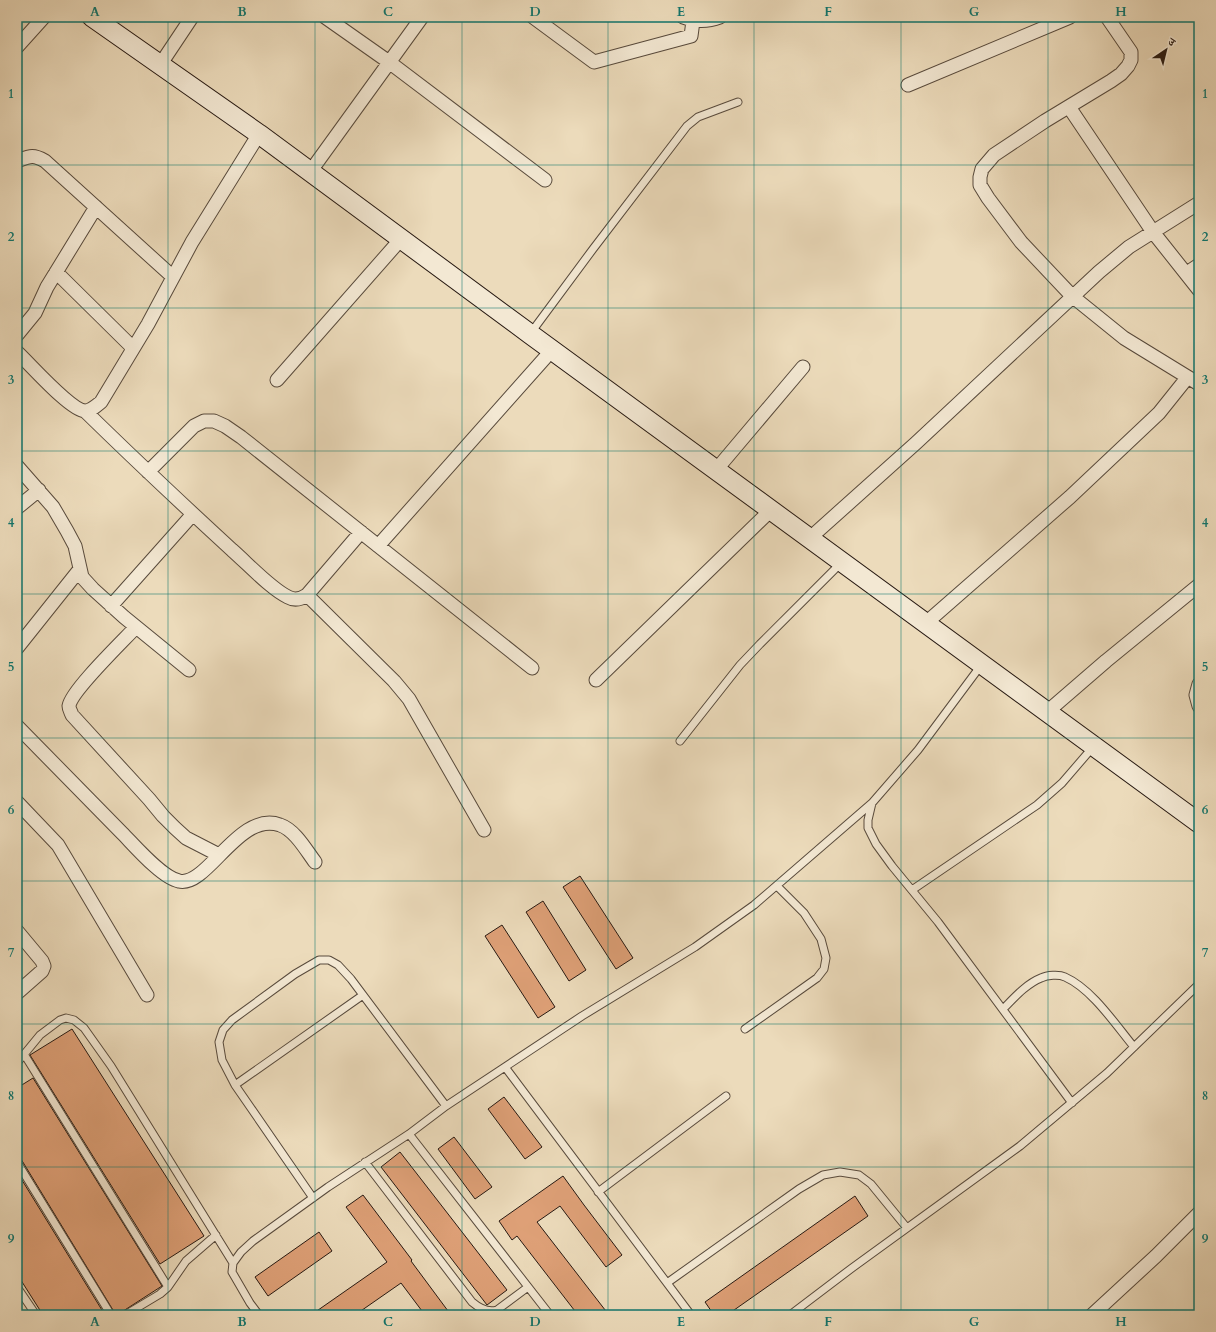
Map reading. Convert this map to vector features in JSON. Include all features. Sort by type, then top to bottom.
[{"type":"main road","points":[[92,17],[259,134],[1199,823]]},
{"type":"street","points":[[17,47],[44,17]]},
{"type":"street","points":[[160,65],[192,17]]},
{"type":"street","points":[[326,17],[389,62],[545,180]]},
{"type":"street","points":[[310,172],[422,17]]},
{"type":"street","points":[[534,17],[594,62],[691,36],[688,19],[714,20],[720,17]]},
{"type":"street","points":[[908,85],[1070,17]]},
{"type":"street","points":[[1108,17],[1130,52],[1131,60],[1121,74],[994,155],[982,169],[980,185],[1021,242],[1072,296],[1124,338],[1199,384]]},
{"type":"street","points":[[1069,107],[1153,232],[1199,290]]},
{"type":"street","points":[[85,411],[94,408],[101,402],[192,242],[259,134]]},
{"type":"street","points":[[17,160],[36,156],[45,161],[173,277]]},
{"type":"street","points":[[810,538],[916,443],[1099,272],[1129,247],[1199,203]]},
{"type":"street","points":[[17,335],[35,313],[47,287],[96,207]]},
{"type":"street","points":[[277,380],[401,239]]},
{"type":"street","points":[[1187,273],[1199,265]]},
{"type":"street","points":[[56,272],[133,348]]},
{"type":"street","points":[[378,546],[552,350]]},
{"type":"street","points":[[17,352],[66,401],[85,411],[192,514],[288,598],[295,600],[301,599],[307,595],[361,532]]},
{"type":"street","points":[[716,470],[803,367]]},
{"type":"street","points":[[926,623],[1070,497],[1159,413],[1187,378]]},
{"type":"street","points":[[148,472],[194,426],[204,421],[214,421],[225,426],[241,437],[532,668]]},
{"type":"street","points":[[17,466],[53,507],[75,546],[79,557],[82,577],[136,627],[189,670]]},
{"type":"street","points":[[17,508],[39,490]]},
{"type":"street","points":[[596,680],[771,510]]},
{"type":"street","points":[[112,606],[192,514]]},
{"type":"street","points":[[17,648],[80,569]]},
{"type":"street","points":[[1047,712],[1199,585]]},
{"type":"street","points":[[307,595],[394,681],[409,699],[484,830]]},
{"type":"street","points":[[136,627],[84,683],[72,699],[69,707],[72,715],[175,828],[186,838],[219,855]]},
{"type":"street","points":[[1199,684],[1196,695],[1199,706]]},
{"type":"street","points":[[17,726],[147,858],[174,880],[181,882],[188,881],[198,876],[245,832],[258,825],[270,823],[280,825],[291,831],[315,862]]},
{"type":"street","points":[[17,802],[58,845],[147,995]]},
{"type":"street","points":[[17,931],[42,961],[44,966],[42,971],[17,993]]},
{"type":"street","points":[[1092,1315],[1199,1213]]},
{"type":"lane","points":[[530,334],[593,249],[688,126],[698,117],[738,102]]},
{"type":"lane","points":[[680,741],[740,665],[842,562]]},
{"type":"lane","points":[[259,1315],[250,1303],[232,1272],[233,1263],[241,1252],[253,1241],[446,1106],[582,1016],[695,948],[754,905],[872,803],[918,750],[982,664]]},
{"type":"lane","points":[[912,890],[1037,805],[1062,783],[1093,746]]},
{"type":"lane","points":[[872,803],[868,820],[868,828],[871,835],[892,866],[938,922],[1072,1103]]},
{"type":"lane","points":[[745,1029],[816,978],[824,969],[826,958],[821,939],[804,913],[777,886]]},
{"type":"lane","points":[[313,1198],[235,1085],[222,1060],[219,1042],[223,1030],[232,1020],[294,974],[319,960],[329,960],[338,965],[351,979],[446,1106]]},
{"type":"lane","points":[[1003,1009],[1029,985],[1041,977],[1052,975],[1063,976],[1077,984],[1093,999],[1134,1047]]},
{"type":"lane","points":[[790,1315],[1020,1146],[1107,1073],[1199,984]]},
{"type":"lane","points":[[235,1085],[363,995]]},
{"type":"lane","points":[[17,1063],[40,1035],[60,1020],[66,1018],[74,1020],[84,1028],[111,1066],[233,1263]]},
{"type":"lane","points":[[24,1054],[168,1287]]},
{"type":"lane","points":[[505,1067],[691,1315]]},
{"type":"lane","points":[[598,1192],[726,1096]]},
{"type":"lane","points":[[408,1134],[550,1315]]},
{"type":"lane","points":[[17,1162],[111,1315]]},
{"type":"lane","points":[[365,1162],[472,1302],[478,1307],[492,1311],[497,1310],[528,1287]]},
{"type":"lane","points":[[667,1283],[799,1189],[823,1175],[840,1172],[859,1175],[871,1184],[907,1228]]},
{"type":"lane","points":[[125,1315],[160,1294],[168,1287],[186,1261],[216,1235]]},
{"type":"lane","points":[[17,1287],[36,1315]]},
{"type":"building","points":[[580,876],[633,958],[616,969],[563,887]]},
{"type":"building","points":[[543,901],[586,970],[569,981],[526,912]]},
{"type":"building","points":[[502,925],[555,1007],[538,1018],[485,936]]},
{"type":"building","points":[[72,1029],[204,1236],[160,1264],[30,1055]]},
{"type":"building","points":[[33,1078],[162,1286],[117,1315],[21,1159],[17,1157],[17,1088]]},
{"type":"building","points":[[504,1097],[542,1147],[525,1159],[488,1109]]},
{"type":"building","points":[[454,1137],[492,1187],[475,1199],[438,1149]]},
{"type":"building","points":[[400,1152],[507,1290],[487,1305],[381,1167]]},
{"type":"building","points":[[17,1172],[105,1315],[43,1315],[17,1274]]},
{"type":"building","points":[[563,1176],[622,1255],[606,1267],[560,1206],[537,1222],[609,1315],[578,1315],[517,1236],[512,1240],[499,1221]]},
{"type":"building","points":[[363,1195],[451,1315],[425,1315],[401,1283],[355,1315],[311,1315],[387,1262],[346,1207]]},
{"type":"building","points":[[855,1196],[868,1216],[727,1315],[714,1315],[705,1302]]},
{"type":"building","points":[[319,1232],[332,1251],[268,1296],[255,1277]]}]
